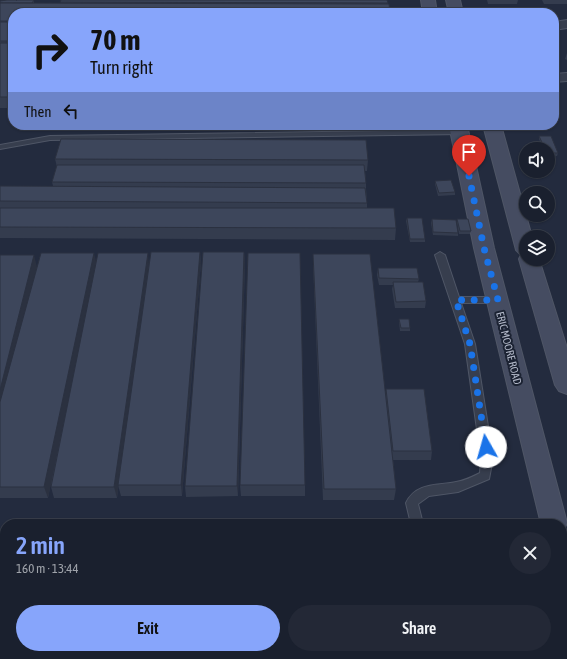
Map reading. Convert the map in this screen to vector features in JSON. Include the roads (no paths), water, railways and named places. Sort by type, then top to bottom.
[{"type":"street","name":"ERIC MOORE ROAD","points":[[459,130],[484,248],[553,519]]},
{"type":"street","points":[[493,130],[521,230]]},
{"type":"street","points":[[531,266],[567,385]]},
{"type":"lane","points":[[0,147],[50,138],[414,130]]},
{"type":"lane","points":[[416,519],[412,503],[418,494],[429,490],[457,487],[485,476],[487,458],[470,344],[440,255]]},
{"type":"lane","points":[[456,300],[498,300]]}]
